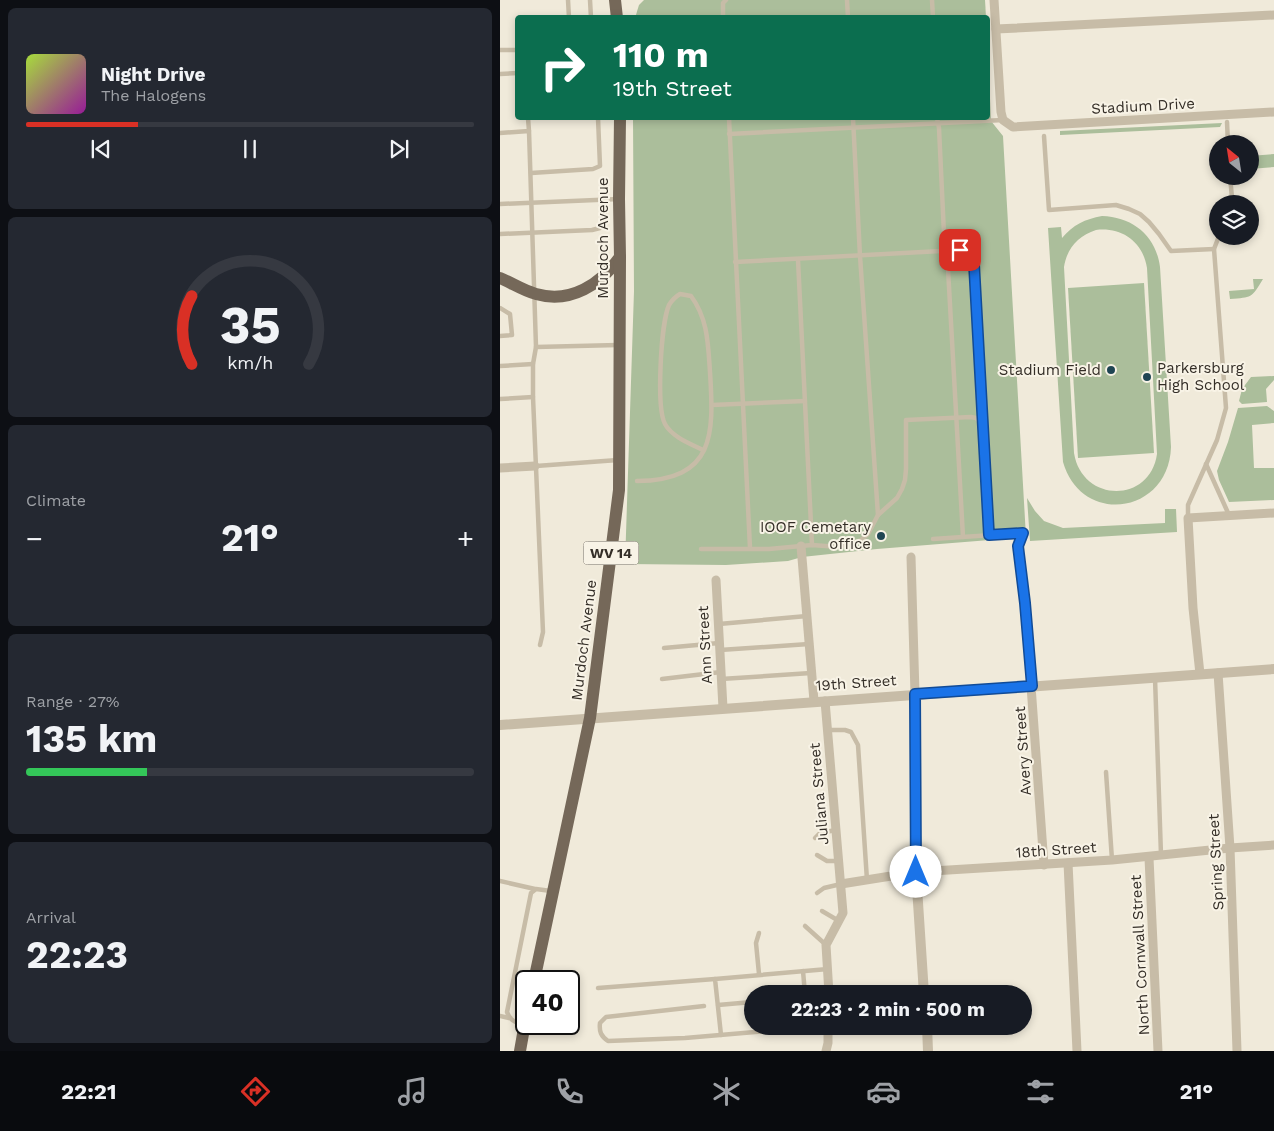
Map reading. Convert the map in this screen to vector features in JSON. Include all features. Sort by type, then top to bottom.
[{"type":"main road","points":[[615,0],[617,15]]},
{"type":"main road","name":"Murdoch Avenue","points":[[536,970],[590,718],[619,490],[620,120]]},
{"type":"main road","points":[[500,278],[535,294],[562,296],[588,288],[605,276],[620,257]]},
{"type":"main road","points":[[520,1051],[523,1035]]},
{"type":"street","points":[[994,0],[1003,120]]},
{"type":"street","points":[[996,29],[1274,15]]},
{"type":"street","name":"Stadium Drive","points":[[1003,120],[1013,127],[1274,112]]},
{"type":"street","points":[[500,468],[535,466]]},
{"type":"street","points":[[1200,674],[1188,518],[1274,513]]},
{"type":"street","points":[[801,546],[814,701]]},
{"type":"street","name":"Avery Street","points":[[1018,546],[1032,686],[1044,865]]},
{"type":"street","points":[[911,557],[915,694],[916,872],[923,985]]},
{"type":"street","name":"Ann Street","points":[[716,580],[723,708]]},
{"type":"street","name":"19th Street","points":[[500,725],[1274,669]]},
{"type":"street","name":"Spring Street","points":[[1218,673],[1230,848],[1237,1051]]},
{"type":"street","name":"Juliana Street","points":[[825,701],[843,913],[839,921]]},
{"type":"street","name":"18th Street","points":[[841,884],[916,872],[1149,858],[1230,848],[1274,845]]},
{"type":"street","name":"North Cornwall Street","points":[[1149,858],[1158,1051]]},
{"type":"street","points":[[1068,864],[1077,1051]]},
{"type":"street","points":[[829,985],[826,945],[839,921]]},
{"type":"street","points":[[826,1051],[828,1035]]},
{"type":"street","points":[[927,1035],[928,1051]]},
{"type":"lane","points":[[568,0],[569,15]]},
{"type":"lane","points":[[590,0],[591,15]]},
{"type":"lane","points":[[723,15],[723,3],[726,0]]},
{"type":"lane","points":[[847,0],[848,15]]},
{"type":"lane","points":[[932,0],[933,15]]},
{"type":"lane","points":[[500,50],[515,50]]},
{"type":"lane","points":[[500,74],[515,73]]},
{"type":"lane","points":[[528,120],[536,346],[533,364],[533,397],[543,632],[540,645]]},
{"type":"lane","points":[[531,173],[593,169],[600,166],[598,120]]},
{"type":"lane","points":[[728,120],[750,548]]},
{"type":"lane","points":[[853,120],[860,256],[878,515]]},
{"type":"lane","points":[[937,120],[939,128],[944,234],[947,251],[963,537]]},
{"type":"lane","points":[[729,134],[1003,120]]},
{"type":"lane","points":[[1227,122],[1228,135]]},
{"type":"lane","points":[[500,133],[530,131]]},
{"type":"lane","points":[[1044,136],[1049,210],[1116,205],[1140,214],[1160,234],[1171,251],[1214,249]]},
{"type":"lane","points":[[500,234],[592,230],[600,228],[605,218],[604,199]]},
{"type":"lane","points":[[500,204],[619,199]]},
{"type":"lane","points":[[1188,518],[1188,505],[1216,440],[1226,408],[1215,245]]},
{"type":"lane","points":[[735,262],[960,250],[968,252],[974,264],[989,535]]},
{"type":"lane","points":[[798,260],[812,545]]},
{"type":"lane","points":[[637,481],[668,478],[681,473],[691,466],[703,450],[709,439],[712,405],[706,324],[691,296],[680,294],[672,300],[666,316],[660,382],[663,419],[666,426],[672,432],[703,450]]},
{"type":"lane","points":[[500,308],[510,314],[512,335],[500,336]]},
{"type":"lane","points":[[536,346],[620,345]]},
{"type":"lane","points":[[500,366],[533,364]]},
{"type":"lane","points":[[500,399],[533,397]]},
{"type":"lane","points":[[712,405],[805,401]]},
{"type":"lane","points":[[701,549],[769,549],[812,545],[839,547],[851,544],[868,534],[878,515],[897,498],[906,480],[906,420],[946,417],[976,418],[983,424]]},
{"type":"lane","points":[[535,466],[619,460]]},
{"type":"lane","points":[[1206,464],[1229,515]]},
{"type":"lane","points":[[934,539],[1023,533],[1018,546]]},
{"type":"lane","points":[[718,624],[807,616]]},
{"type":"lane","points":[[664,648],[810,644]]},
{"type":"lane","points":[[662,679],[811,673]]},
{"type":"lane","points":[[1155,677],[1161,856]]},
{"type":"lane","points":[[828,730],[851,732],[858,745],[868,880]]},
{"type":"lane","points":[[1106,772],[1112,860]]},
{"type":"lane","points":[[814,838],[820,833],[836,830]]},
{"type":"lane","points":[[817,855],[827,861],[839,860]]},
{"type":"lane","points":[[500,881],[553,891]]},
{"type":"lane","points":[[817,893],[824,888],[841,884]]},
{"type":"lane","points":[[509,1018],[507,1012],[508,1005],[527,912],[531,893],[536,889]]},
{"type":"lane","points":[[822,912],[839,921]]},
{"type":"lane","points":[[805,926],[826,945]]},
{"type":"lane","points":[[758,932],[756,943],[759,974]]},
{"type":"lane","points":[[598,988],[828,969]]},
{"type":"lane","points":[[803,971],[804,985]]},
{"type":"lane","points":[[715,979],[721,1035]]},
{"type":"lane","points":[[718,1005],[744,1003]]},
{"type":"lane","points":[[704,1006],[606,1017],[600,1023],[599,1030],[602,1037],[608,1041],[744,1033]]},
{"type":"lane","points":[[500,1016],[515,1019]]},
{"type":"green space","points":[[644,0],[985,0],[986,15],[636,15],[639,5]]},
{"type":"green space","points":[[990,98],[991,121],[1003,136],[1026,537],[877,549],[802,557],[788,561],[726,565],[625,564],[634,291],[633,120],[990,120]]},
{"type":"green space","points":[[1222,123],[1220,127],[1060,135],[1060,131]]},
{"type":"green space","points":[[1274,154],[1274,167],[1259,168],[1259,155]]},
{"type":"green space","points":[[1096,217],[1113,217],[1124,220],[1141,230],[1154,246],[1160,267],[1171,447],[1167,470],[1156,487],[1141,498],[1123,504],[1105,503],[1088,497],[1073,483],[1063,462],[1048,228],[1061,227],[1062,238],[1075,226]],"holes":[[[1096,230],[1114,231],[1130,238],[1145,259],[1157,454],[1152,470],[1142,482],[1130,489],[1116,491],[1102,488],[1089,481],[1080,469],[1074,453],[1064,267],[1068,254],[1079,239]]]},
{"type":"green space","points":[[1253,279],[1263,279],[1253,294],[1247,297],[1230,299],[1229,291],[1254,289]]},
{"type":"green space","name":"Stadium Field","points":[[1144,283],[1154,453],[1078,458],[1068,288]]},
{"type":"green space","points":[[1274,376],[1274,380],[1266,389],[1267,402],[1242,404],[1239,401],[1242,389],[1251,377]]},
{"type":"green space","points":[[1267,406],[1274,411],[1274,423],[1252,425],[1254,468],[1274,468],[1274,500],[1229,502],[1217,471],[1238,408]]},
{"type":"green space","points":[[1027,498],[1044,521],[1063,528],[1165,523],[1165,509],[1176,509],[1177,532],[1030,541]]},
{"type":"place","name":"Stadium Field","points":[[1111,370]]},
{"type":"place","name":"Parkersburg High School","points":[[1147,377]]},
{"type":"place","name":"IOOF Cemetary office","points":[[881,536]]},
{"type":"route","points":[[916,872],[915,694],[1032,686],[1018,546],[1023,533],[989,535],[974,264],[968,252],[960,250]]}]
